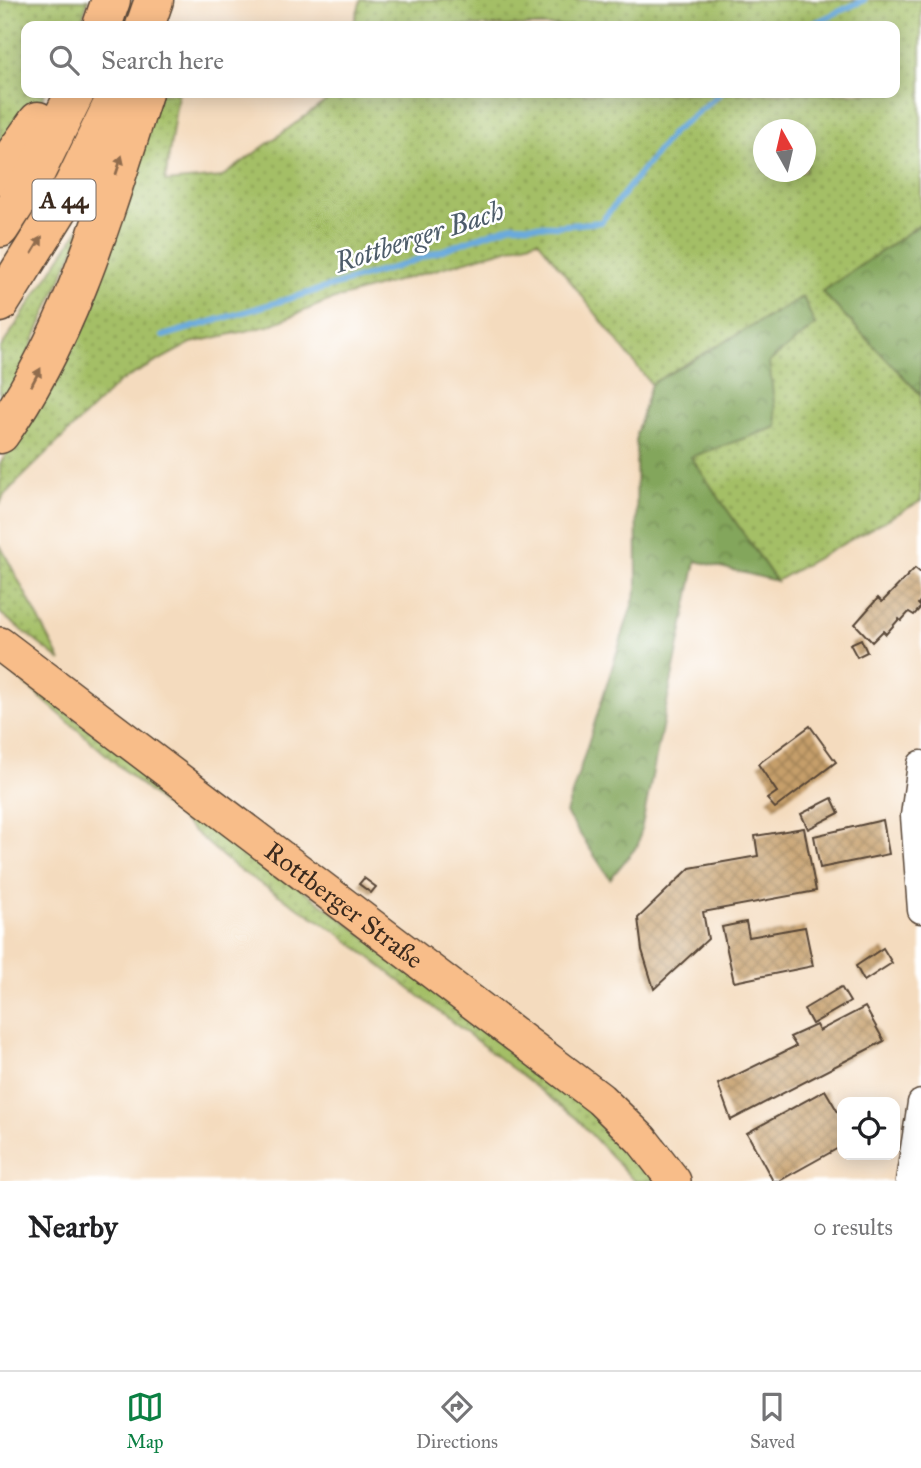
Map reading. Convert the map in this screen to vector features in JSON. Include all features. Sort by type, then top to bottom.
[{"type":"highway","points":[[104,21],[111,0]]},
{"type":"highway","points":[[147,21],[154,0]]},
{"type":"highway","points":[[165,21],[167,0]]},
{"type":"highway","points":[[0,175],[56,98]]},
{"type":"highway","name":"A 44","points":[[0,229],[35,174],[73,98]]},
{"type":"highway","name":"A 44","points":[[0,303],[73,186],[116,98]]},
{"type":"highway","points":[[0,435],[22,403],[45,359],[98,231],[141,98]]},
{"type":"main road","name":"Rottberger Straße","points":[[0,644],[600,1098],[642,1140],[674,1181]]},
{"type":"street","points":[[921,764],[914,816],[921,910]]},
{"type":"street","points":[[909,1181],[921,1103]]},
{"type":"green space","points":[[0,0],[88,0],[82,21],[21,21],[21,98],[42,98],[22,137],[0,157]]},
{"type":"green space","points":[[361,0],[921,0],[921,224],[822,292],[921,395],[921,501],[776,581],[690,457],[769,362],[814,326],[802,297],[651,384],[538,240],[328,301],[268,326],[191,343],[119,382],[4,495],[0,504],[0,464],[54,379],[158,98],[177,98],[165,182],[222,177],[330,98],[900,98],[900,21],[355,21]]},
{"type":"green space","points":[[91,211],[0,417],[0,349]]},
{"type":"green space","points":[[921,224],[921,395],[822,292]]},
{"type":"green space","points":[[803,297],[815,325],[769,362],[777,427],[691,457],[776,581],[696,561],[638,845],[610,879],[566,813],[637,589],[636,434],[651,384]]},
{"type":"green space","points":[[0,545],[61,661],[0,613]]},
{"type":"green space","points":[[0,662],[595,1109],[661,1181],[634,1181],[577,1119],[337,932],[236,868]]},
{"type":"building","points":[[915,568],[921,573],[921,600],[918,604],[921,607],[914,615],[909,612],[901,621],[899,619],[886,634],[883,631],[872,642],[855,624],[878,598],[882,602]]},
{"type":"building","points":[[861,639],[867,652],[857,657],[850,644]]},
{"type":"building","points":[[810,726],[836,762],[775,808],[767,799],[777,792],[758,764]]},
{"type":"building","points":[[832,798],[839,813],[808,829],[801,814]]},
{"type":"building","points":[[883,820],[889,854],[820,868],[814,836]]},
{"type":"building","points":[[804,828],[816,891],[703,912],[708,939],[654,989],[642,950],[638,918],[690,868],[758,856],[755,836]]},
{"type":"building","points":[[364,878],[376,887],[371,893],[359,884]]},
{"type":"building","points":[[746,922],[749,937],[805,927],[813,966],[734,982],[722,927]]},
{"type":"building","points":[[883,948],[892,963],[864,981],[856,966]]},
{"type":"building","points":[[841,987],[850,1002],[812,1024],[804,1009]]},
{"type":"building","points":[[865,1007],[884,1041],[731,1120],[718,1084],[796,1046],[790,1037],[816,1025],[819,1031]]},
{"type":"building","points":[[825,1090],[837,1110],[837,1149],[779,1181],[773,1181],[747,1133]]},
{"type":"waterway","name":"Rottberger Bach","points":[[819,21],[864,0]]},
{"type":"waterway","name":"Rottberger Bach","points":[[163,336],[396,267],[512,225],[557,226],[601,222],[673,132],[715,98]]}]
